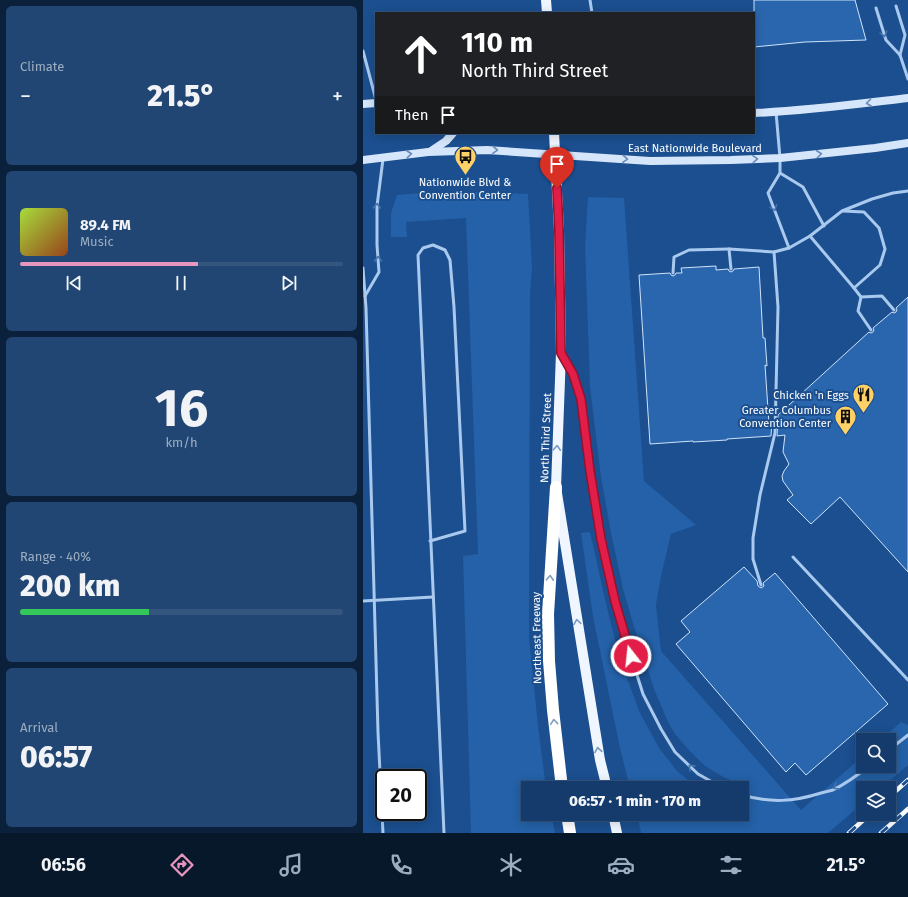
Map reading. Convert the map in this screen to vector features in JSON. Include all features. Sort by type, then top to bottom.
[{"type":"highway","name":"Northeast Freeway","points":[[556,487],[548,614],[553,710],[561,781]]},
{"type":"highway","points":[[568,821],[570,833]]},
{"type":"main road","points":[[546,0],[547,12]]},
{"type":"main road","points":[[755,113],[908,98]]},
{"type":"main road","points":[[363,104],[375,102]]},
{"type":"main road","points":[[428,152],[446,141],[452,134]]},
{"type":"main road","name":"North Third Street","points":[[554,134],[559,230],[561,353],[556,487],[600,760],[605,781]]},
{"type":"main road","name":"East Nationwide Boulevard","points":[[363,160],[428,152],[487,150],[650,161],[780,158],[908,143]]},
{"type":"main road","points":[[614,821],[617,833]]},
{"type":"lane","points":[[590,0],[592,12]]},
{"type":"lane","points":[[896,6],[905,35],[900,55]]},
{"type":"lane","points":[[876,8],[886,40],[900,55],[908,79]]},
{"type":"lane","points":[[363,51],[375,98]]},
{"type":"lane","points":[[776,112],[780,174],[768,193],[789,248]]},
{"type":"lane","points":[[365,296],[379,272],[377,206],[383,157]]},
{"type":"lane","points":[[780,174],[803,187],[823,226]]},
{"type":"lane","points":[[673,273],[674,257],[689,250],[729,249],[774,252],[789,248],[810,236],[842,211],[871,199],[893,193],[908,191]]},
{"type":"lane","points":[[842,211],[864,212],[879,228],[885,249],[880,264],[854,288]]},
{"type":"lane","points":[[810,236],[861,297],[858,311],[871,330]]},
{"type":"lane","points":[[431,541],[465,531],[454,307],[449,260],[445,250],[433,245],[423,248],[417,255],[444,833]]},
{"type":"lane","points":[[729,249],[731,269]]},
{"type":"lane","points":[[761,585],[753,559],[753,538],[760,495],[775,432],[778,307],[774,252]]},
{"type":"lane","points":[[363,268],[378,732],[383,833]]},
{"type":"lane","points":[[861,297],[882,296],[894,310]]},
{"type":"lane","points":[[561,353],[573,374],[581,399],[590,471],[601,539],[615,601],[643,694],[675,752],[698,774],[710,781]]},
{"type":"lane","points":[[363,400],[368,400]]},
{"type":"lane","points":[[793,557],[908,680]]},
{"type":"lane","points":[[363,601],[433,597]]},
{"type":"lane","points":[[896,744],[908,735]]},
{"type":"lane","points":[[749,797],[781,801],[807,798],[833,790],[860,773]]},
{"type":"shaded area","points":[[432,192],[528,194],[532,267],[530,295],[529,638],[545,781],[521,781],[521,821],[552,821],[555,833],[471,833],[463,556],[478,554],[466,218],[406,222],[407,237],[391,237],[391,213],[397,195]]},
{"type":"shaded area","points":[[588,197],[624,198],[644,481],[696,525],[671,534],[656,605],[661,651],[801,810],[856,762],[856,773],[896,773],[896,733],[889,733],[901,722],[908,725],[908,765],[889,781],[856,781],[856,809],[828,833],[641,833],[638,821],[749,821],[749,781],[734,781],[725,778],[705,766],[675,734],[668,722],[654,689],[638,640],[623,589],[601,477],[590,387],[585,246]]},
{"type":"shaded area","points":[[590,532],[619,656],[639,711],[659,748],[677,771],[689,781],[628,781],[593,617],[581,533]]},
{"type":"building","points":[[754,0],[855,0],[866,40],[805,42],[755,47]]},
{"type":"building","points":[[716,266],[716,270],[728,269],[731,272],[734,269],[759,267],[763,338],[765,338],[767,366],[765,365],[769,424],[772,421],[771,436],[650,444],[639,275],[670,273],[673,276],[676,273],[682,273],[681,268]]},
{"type":"building","name":"Greater Columbus Convention Center","points":[[908,297],[908,572],[840,497],[811,524],[787,500],[793,495],[783,481],[782,476],[789,464],[783,452],[785,435],[777,436],[778,415],[869,332],[873,332],[873,328],[892,312],[896,312],[896,308]]},
{"type":"building","points":[[744,567],[757,581],[758,586],[761,588],[764,586],[763,583],[775,573],[888,704],[806,775],[795,763],[786,772],[676,644],[690,632],[681,621]]},
{"type":"railway","points":[[896,791],[908,780]]},
{"type":"railway","points":[[881,833],[908,809]]},
{"type":"railway","points":[[849,833],[862,821]]},
{"type":"place","name":"Nationwide Blvd & Convention Center","points":[[465,176]]},
{"type":"place","name":"Chicken 'n Eggs","points":[[864,414]]},
{"type":"place","name":"Greater Columbus Convention Center","points":[[846,436]]},
{"type":"route","points":[[557,188],[561,353],[573,374],[581,399],[590,471],[601,539],[615,601],[631,656]]}]
